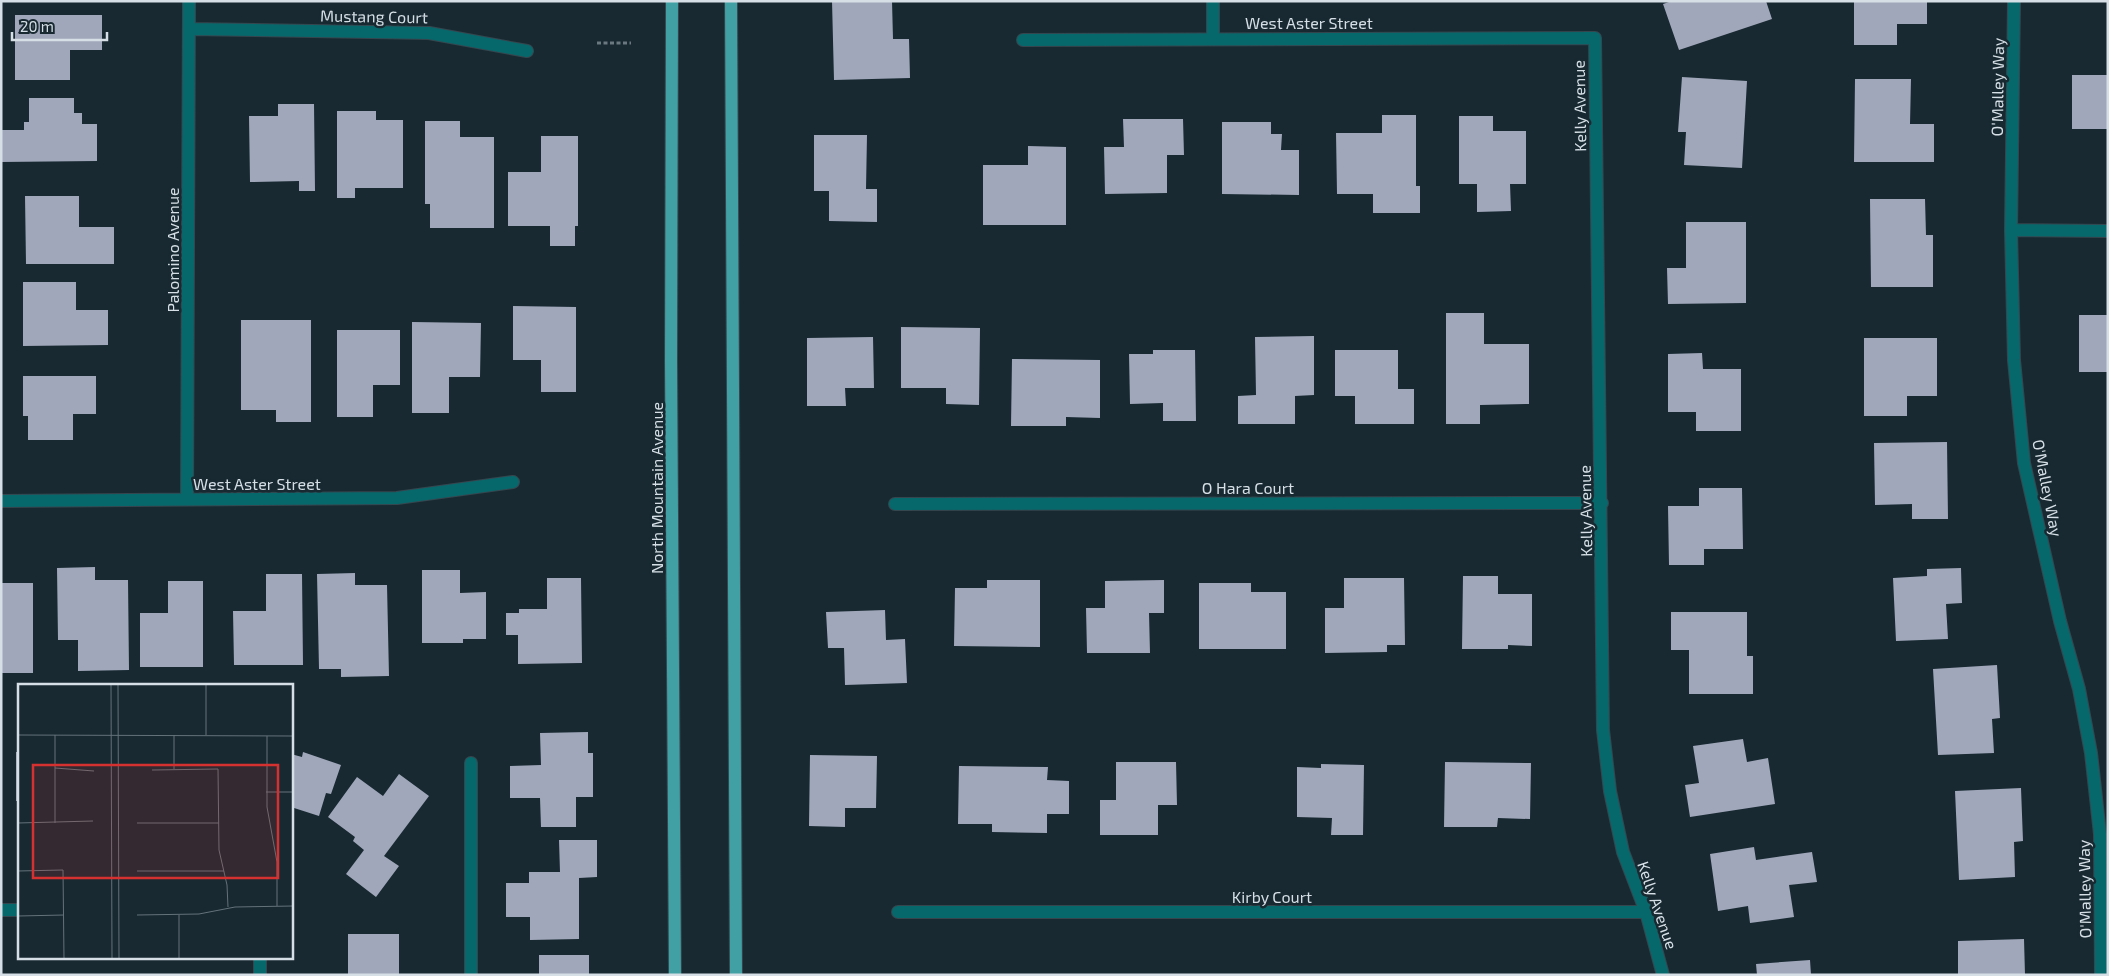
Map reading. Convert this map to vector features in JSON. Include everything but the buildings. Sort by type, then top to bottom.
[{"type":"main road","name":"North Mountain Avenue","points":[[672,1],[671,371],[675,975]]},
{"type":"main road","points":[[731,1],[736,975]]},
{"type":"street","name":"Palomino Avenue","points":[[187,499],[189,1]]},
{"type":"street","points":[[1213,1],[1213,39]]},
{"type":"street","name":"O'Malley Way","points":[[2014,1],[2012,230],[2014,360],[2024,463],[2060,621],[2079,688],[2092,762],[2100,834],[2101,975]]},
{"type":"street","name":"Mustang Court","points":[[189,29],[429,33],[526,52]]},
{"type":"street","name":"West Aster Street","points":[[1023,40],[1594,38]]},
{"type":"street","name":"Kelly Avenue","points":[[1594,38],[1602,503],[1603,730],[1609,782],[1622,852],[1646,912],[1663,975]]},
{"type":"street","points":[[2012,230],[2108,231]]},
{"type":"street","name":"West Aster Street","points":[[1,501],[397,498],[512,482]]},
{"type":"street","name":"O Hara Court","points":[[895,504],[1602,503]]},
{"type":"street","points":[[470,763],[471,975]]},
{"type":"street","points":[[1,910],[18,910]]},
{"type":"street","name":"Kirby Court","points":[[898,912],[1646,912]]},
{"type":"street","points":[[260,958],[260,975]]},
{"type":"path","points":[[596,43],[631,42]]}]
